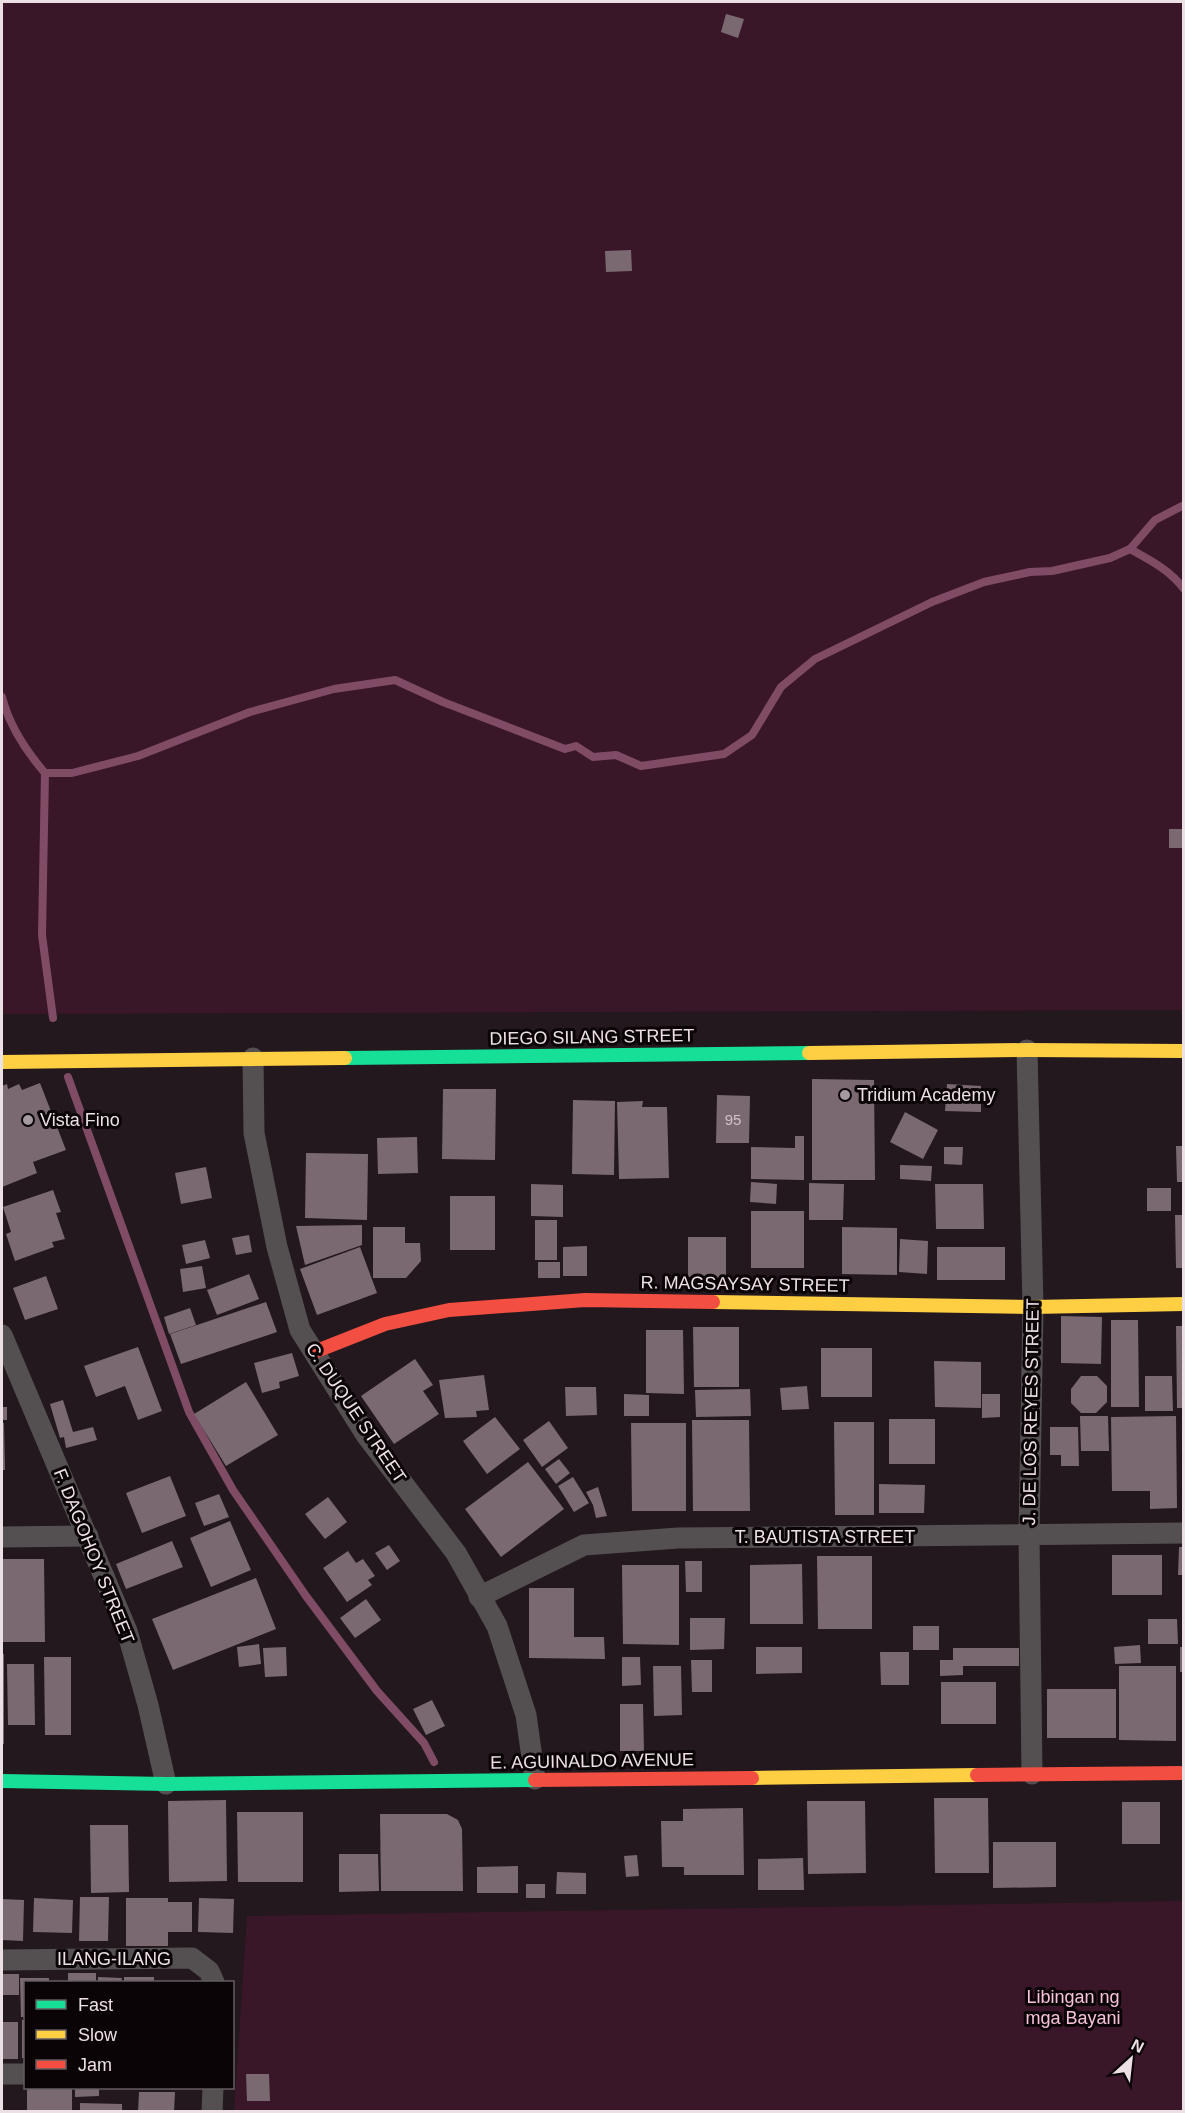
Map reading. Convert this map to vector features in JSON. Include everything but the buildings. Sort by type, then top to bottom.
[{"type":"street","name":"DIEGO SILANG STREET","points":[[2,1062],[1027,1050],[1184,1051]]},
{"type":"street","name":"J. DE LOS REYES STREET","points":[[1027,1050],[1033,1307],[1029,1535],[1032,1774]]},
{"type":"street","name":"C. DUQUE STREET","points":[[253,1058],[254,1133],[277,1247],[300,1330],[366,1435],[456,1553],[497,1626],[526,1714],[535,1779]]},
{"type":"street","name":"R. MAGSAYSAY STREET","points":[[314,1352],[385,1324],[449,1310],[585,1300],[1033,1307],[1184,1304]]},
{"type":"street","name":"F. DAGOHOY STREET","points":[[2,1335],[127,1631],[148,1705],[166,1784]]},
{"type":"street","name":"T. BAUTISTA STREET","points":[[479,1597],[584,1545],[678,1538],[1184,1533]]},
{"type":"street","points":[[2,1537],[88,1536]]},
{"type":"street","name":"E. AGUINALDO AVENUE","points":[[2,1781],[166,1784],[1184,1773]]},
{"type":"street","name":"ILANG-ILANG","points":[[2,1960],[192,1958],[209,1971],[212,1981]]},
{"type":"street","points":[[2,2074],[24,2074]]},
{"type":"street","points":[[212,2112],[213,2089]]},
{"type":"green space","points":[[2,2],[1183,2],[1183,1010],[2,1014]]},
{"type":"green space","name":"Libingan ng mga Bayani","points":[[1183,1901],[1183,2111],[234,2112],[247,1916]]},
{"type":"waterway","points":[[2,697],[19,737],[45,773],[72,773],[138,756],[250,712],[334,689],[395,680],[443,702],[565,749],[576,746],[593,757],[616,755],[641,766],[724,754],[752,735],[781,687],[815,659],[932,602],[984,582],[1030,572],[1052,571],[1110,558],[1130,549],[1155,520],[1184,505]]},
{"type":"waterway","points":[[1130,549],[1166,571],[1184,589]]},
{"type":"waterway","points":[[45,773],[42,935],[53,1018]]},
{"type":"waterway","points":[[68,1077],[189,1412],[233,1490],[306,1596],[377,1691],[424,1743],[434,1762]]},
{"type":"traffic: fast","points":[[345,1058],[809,1053]]},
{"type":"traffic: fast","points":[[2,1781],[166,1784],[535,1780]]},
{"type":"traffic: slow","points":[[809,1053],[1027,1050],[1184,1051]]},
{"type":"traffic: slow","points":[[2,1062],[345,1058]]},
{"type":"traffic: slow","points":[[713,1302],[1033,1307],[1184,1304]]},
{"type":"traffic: slow","points":[[752,1778],[977,1775]]},
{"type":"traffic: jam","points":[[314,1352],[385,1324],[449,1310],[585,1300],[713,1302]]},
{"type":"traffic: jam","points":[[977,1775],[1184,1773]]},
{"type":"traffic: jam","points":[[535,1780],[752,1778]]},
{"type":"place","name":"Tridium Academy","points":[[845,1095]]},
{"type":"place","name":"Vista Fino","points":[[28,1120]]}]
